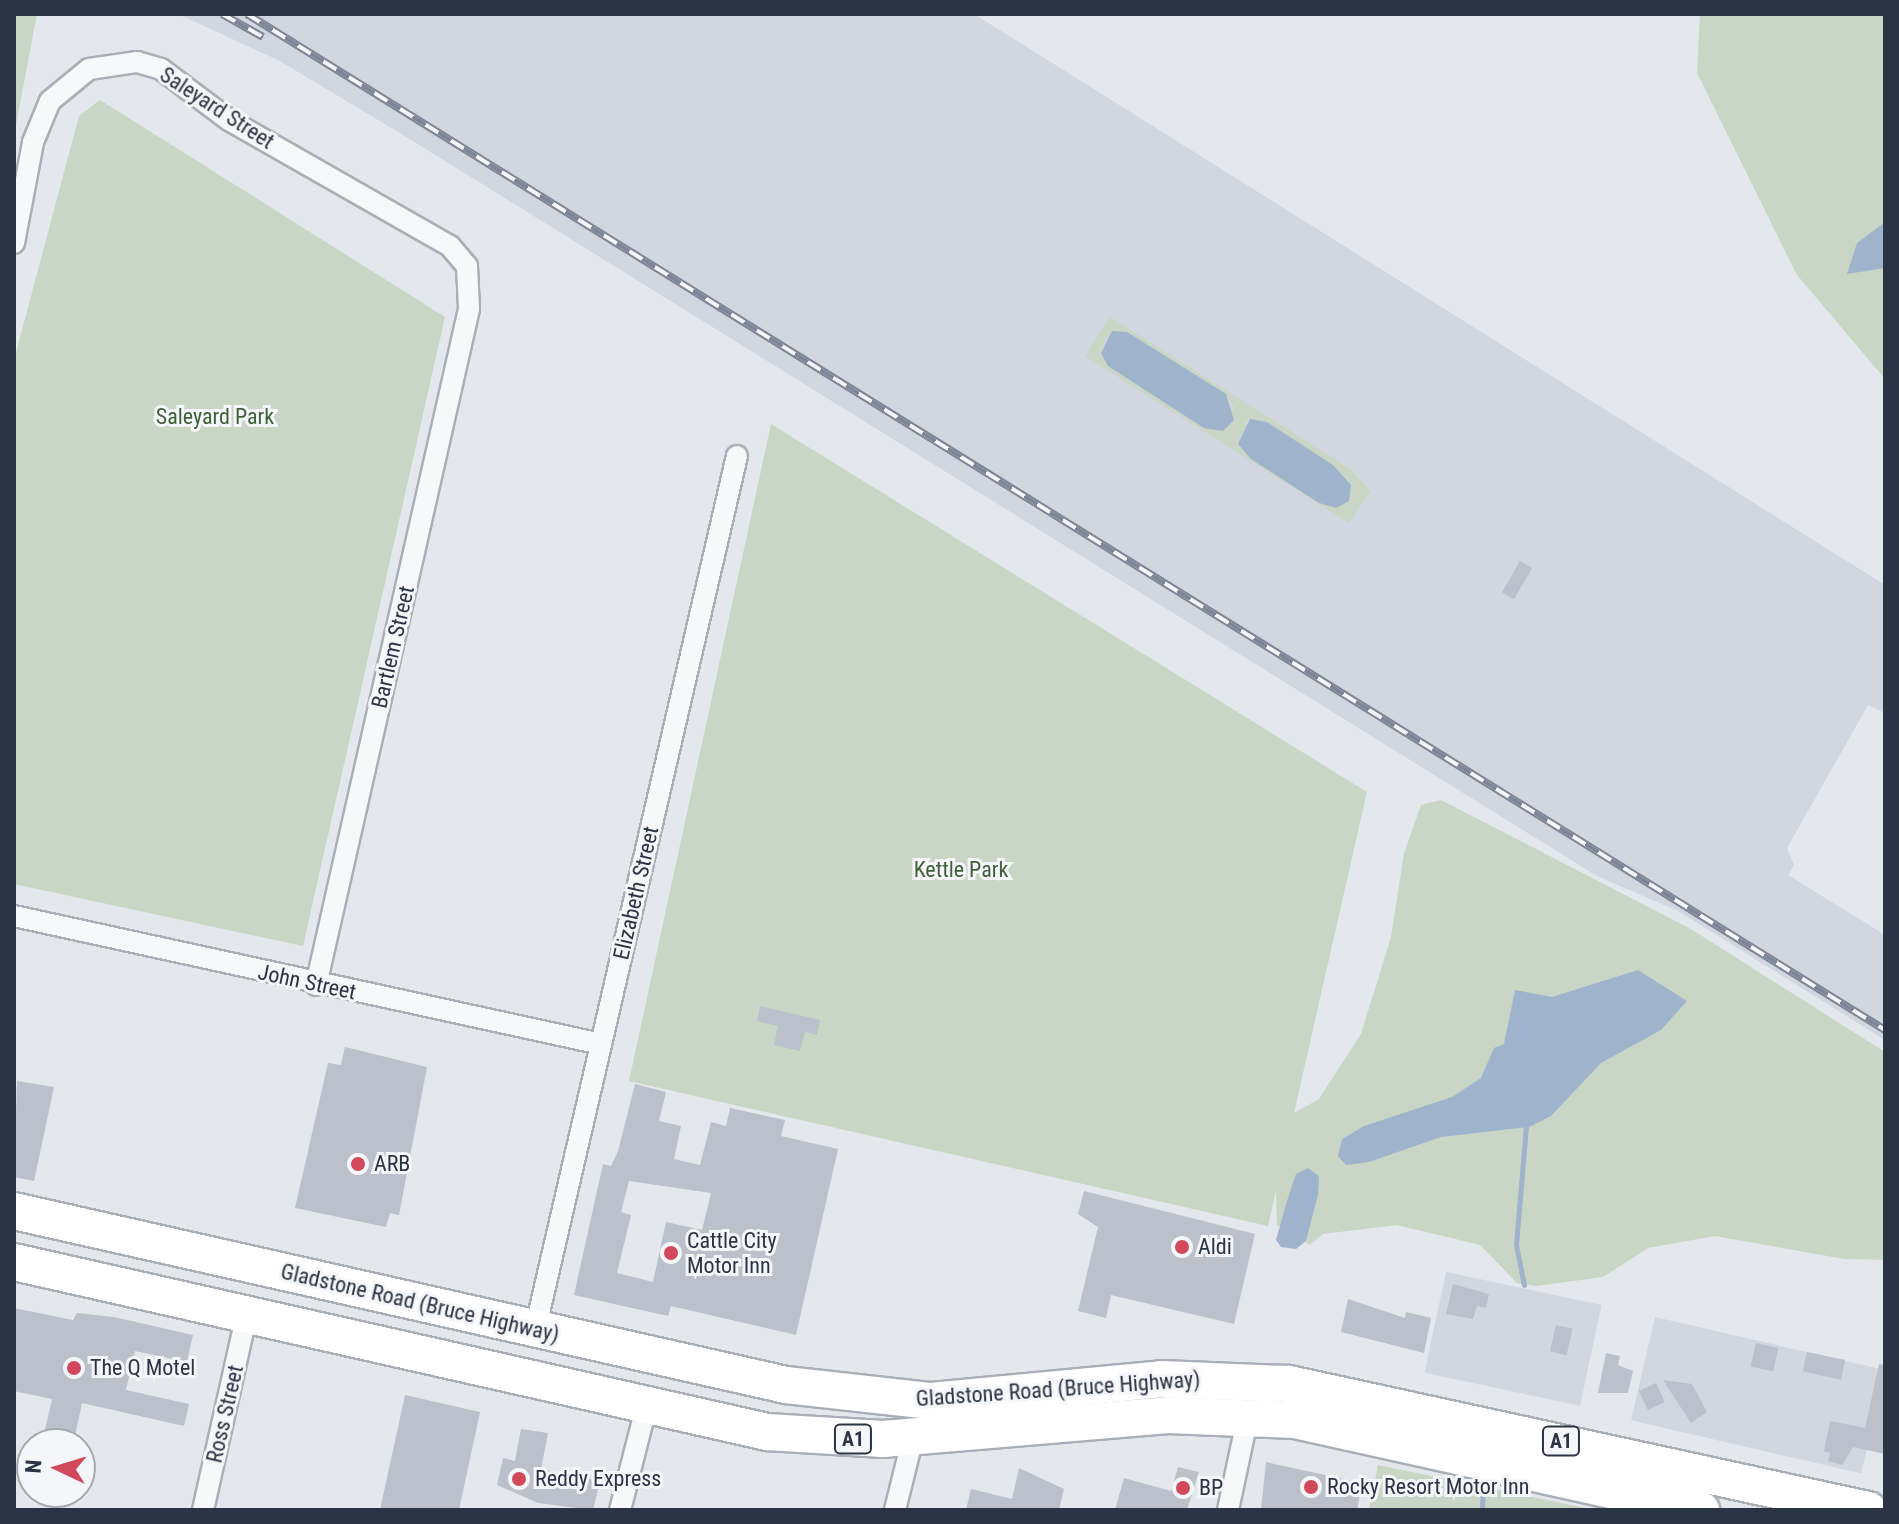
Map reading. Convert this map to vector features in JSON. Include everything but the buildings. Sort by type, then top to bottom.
[{"type":"highway","name":"Gladstone Road (Bruce Highway)","points":[[15,1217],[758,1380],[913,1400],[1162,1379],[1254,1380],[1417,1409],[1855,1507],[1885,1506]]},
{"type":"highway","name":"Gladstone Road (Bruce Highway)","points":[[14,1262],[646,1408],[779,1434],[913,1437],[1122,1417],[1248,1416],[1343,1428],[1701,1510]]},
{"type":"highway","points":[[646,1408],[658,1358]]},
{"type":"highway","points":[[1248,1416],[1254,1380]]},
{"type":"street","name":"Saleyard Street","points":[[14,243],[33,142],[50,101],[89,69],[148,64],[229,120],[450,246],[467,266],[469,309]]},
{"type":"street","name":"Bartlem Street","points":[[316,985],[469,309]]},
{"type":"street","name":"Elizabeth Street","points":[[535,1330],[737,456]]},
{"type":"street","name":"John Street","points":[[14,916],[316,985],[601,1044]]},
{"type":"street","name":"Ross Street","points":[[203,1510],[246,1318]]},
{"type":"street","points":[[620,1510],[646,1408]]},
{"type":"street","points":[[1228,1510],[1248,1416]]},
{"type":"street","points":[[895,1510],[913,1437]]},
{"type":"shaded area","points":[[178,14],[974,14],[1885,585],[1885,713],[1868,705],[1787,848],[1794,865],[1788,875],[1885,935],[1885,1040],[1678,911],[1597,876],[408,138],[278,60]]},
{"type":"shaded area","points":[[1446,1272],[1602,1305],[1580,1406],[1425,1373]]},
{"type":"shaded area","points":[[1655,1317],[1885,1370],[1861,1473],[1631,1420]]},
{"type":"green space","points":[[14,14],[37,14],[14,135]]},
{"type":"green space","points":[[1700,14],[1885,14],[1885,379],[1797,275],[1697,73]]},
{"type":"green space","name":"Saleyard Park","points":[[100,100],[445,317],[303,946],[14,884],[14,360],[79,116]]},
{"type":"green space","points":[[1110,317],[1350,469],[1371,491],[1349,523],[1085,356]],"holes":[[[1106,336],[1226,394],[1236,411],[1101,353]],[[1250,419],[1267,422],[1333,465],[1244,424]]]},
{"type":"green space","name":"Kettle Park","points":[[771,424],[1367,792],[1294,1113],[1319,1099],[1361,1034],[1391,937],[1404,853],[1421,805],[1441,800],[1691,929],[1885,1052],[1885,1260],[1844,1259],[1715,1236],[1648,1248],[1603,1277],[1536,1286],[1517,1283],[1480,1245],[1397,1225],[1323,1234],[1310,1245],[1277,1225],[1276,1191],[1268,1226],[629,1081]]},
{"type":"green space","points":[[1378,1465],[1595,1510],[1369,1510]]},
{"type":"water","points":[[1885,222],[1885,268],[1847,274],[1857,243]]},
{"type":"water","points":[[1112,331],[1127,332],[1226,394],[1234,420],[1223,431],[1204,428],[1108,366],[1101,353]]},
{"type":"water","points":[[1250,419],[1267,422],[1333,465],[1351,485],[1349,501],[1336,508],[1319,503],[1251,459],[1238,444]]},
{"type":"water","points":[[1638,970],[1687,1001],[1661,1030],[1601,1063],[1551,1116],[1529,1127],[1441,1137],[1369,1162],[1346,1165],[1338,1156],[1342,1139],[1364,1126],[1452,1097],[1481,1078],[1494,1048],[1504,1044],[1515,990],[1552,997]]},
{"type":"water","points":[[1308,1168],[1319,1176],[1318,1195],[1306,1241],[1296,1249],[1281,1247],[1276,1240],[1296,1174]]},
{"type":"waterway","points":[[1524,1285],[1516,1245],[1526,1127]]},
{"type":"waterway","points":[[1482,1510],[1483,1481]]},
{"type":"railway","points":[[222,14],[263,37]]},
{"type":"railway","points":[[247,14],[1885,1030]]},
{"type":"place","name":"ARB","points":[[358,1164]]},
{"type":"place","name":"Aldi","points":[[1182,1247]]},
{"type":"place","name":"Cattle City Motor Inn","points":[[671,1253]]},
{"type":"place","name":"The Q Motel","points":[[74,1368]]},
{"type":"place","name":"Reddy Express","points":[[519,1479]]},
{"type":"place","name":"Rocky Resort Motor Inn","points":[[1311,1487]]},
{"type":"place","name":"BP","points":[[1183,1488]]}]
